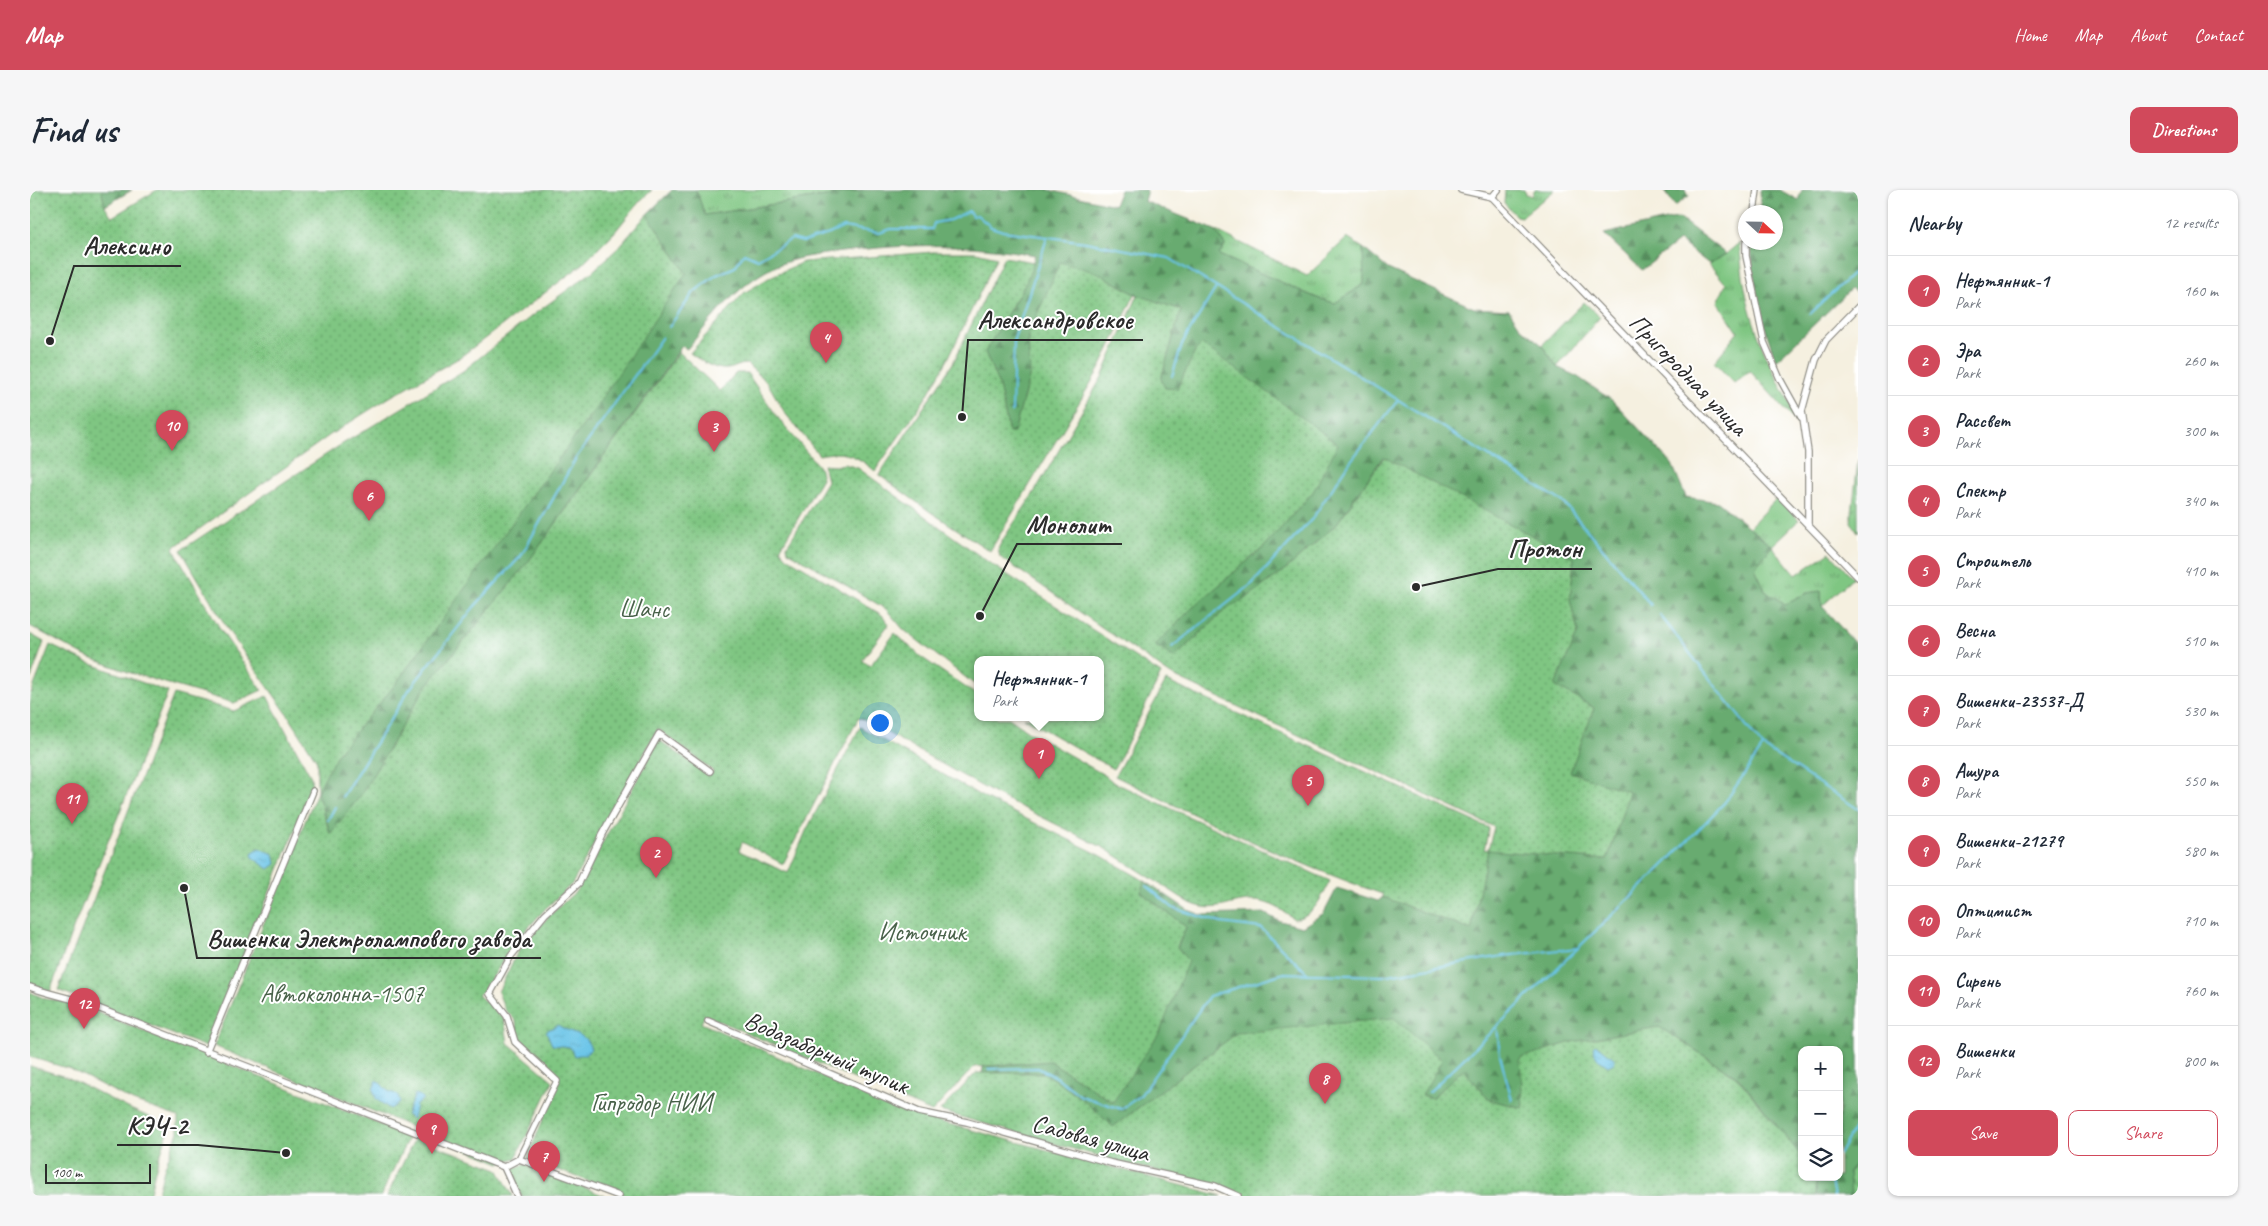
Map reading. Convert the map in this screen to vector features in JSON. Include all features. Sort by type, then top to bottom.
[{"type":"street","points":[[1461,190],[1492,197],[1498,190]]},
{"type":"street","points":[[1755,205],[1757,190]]},
{"type":"street","name":"Пригородная улица","points":[[1492,197],[1858,577]]},
{"type":"street","points":[[1747,250],[1749,274],[1764,342],[1780,378],[1802,419]]},
{"type":"street","points":[[1808,525],[1808,452],[1802,411],[1816,360],[1826,340],[1858,307]]},
{"type":"street","points":[[504,1167],[519,1159],[556,1081],[515,1042],[507,1016],[490,994],[511,956],[544,914],[579,883],[602,834],[659,734],[710,771]]},
{"type":"street","points":[[206,1052],[312,790]]},
{"type":"street","points":[[30,987],[51,995],[68,997],[85,1003],[206,1052],[504,1167],[517,1196]]},
{"type":"street","name":"Водазаборный тупик","points":[[708,1021],[890,1101],[933,1116]]},
{"type":"street","name":"Садовая улица","points":[[933,1116],[967,1122],[1111,1163],[1215,1186],[1238,1196]]},
{"type":"street","points":[[519,1159],[619,1196]]},
{"type":"green space","points":[[30,190],[101,190],[105,206],[112,217],[157,190],[652,190],[640,201],[614,233],[583,264],[459,358],[390,397],[330,435],[173,548],[222,632],[262,690],[234,703],[131,673],[85,656],[30,626]]},
{"type":"green space","points":[[101,190],[132,190],[105,206]]},
{"type":"green space","points":[[672,190],[696,190],[705,215],[863,190],[1049,190],[1114,205],[1120,190],[1147,190],[1144,201],[1215,230],[1225,245],[1219,255],[1317,298],[1335,303],[1364,284],[1363,248],[1388,269],[1474,308],[1509,310],[1521,328],[1542,345],[1557,367],[1578,377],[1613,401],[1672,464],[1686,497],[1718,502],[1772,546],[1755,568],[1765,590],[1785,605],[1807,593],[1821,591],[1822,606],[1858,647],[1858,1158],[1849,1172],[1851,1196],[1816,1196],[1816,1181],[1843,1181],[1843,1046],[1798,1046],[1798,1152],[1738,1077],[1659,1027],[1572,1042],[1521,1058],[1523,1108],[1490,1100],[1463,1069],[1432,1098],[1237,1033],[1113,1127],[1081,1098],[1044,1073],[982,1073],[983,1067],[1050,1061],[1113,1102],[1186,927],[1141,892],[1145,881],[1188,910],[1202,915],[1264,913],[1277,920],[1302,927],[1324,913],[1337,888],[1378,901],[1383,897],[1471,930],[1488,850],[1607,860],[1629,792],[1570,772],[1594,708],[1555,686],[1578,632],[1570,600],[1574,558],[1383,457],[1336,525],[1285,570],[1245,599],[1225,610],[1174,658],[1155,645],[1191,609],[1265,546],[1313,492],[1202,344],[1196,350],[1177,390],[1165,388],[1161,379],[1181,310],[1135,294],[1098,273],[1028,336],[1030,374],[1014,433],[1009,433],[999,386],[985,352],[1026,282],[1035,255],[962,246],[867,249],[815,255],[789,261],[759,275],[747,284],[725,304],[687,349],[682,346],[529,561],[425,688],[361,795],[331,835],[317,792],[337,754],[394,686],[534,492],[686,273],[647,214]]},
{"type":"green space","points":[[696,190],[863,190],[705,215]]},
{"type":"green space","points":[[1505,190],[1524,190],[1526,194],[1532,196],[1535,190],[1555,190],[1521,217],[1516,216],[1504,203]]},
{"type":"green space","points":[[1664,190],[1685,190],[1689,196],[1675,206]]},
{"type":"green space","points":[[1760,190],[1780,190],[1798,200],[1802,190],[1858,190],[1858,293],[1851,289],[1776,361],[1759,303],[1751,250],[1783,250],[1783,205],[1761,205]]},
{"type":"green space","points":[[647,214],[686,273],[592,413],[394,686],[337,754],[317,792],[317,761],[288,715],[230,633],[181,550],[339,446],[463,371],[533,315],[592,272],[619,247]]},
{"type":"green space","points":[[1679,218],[1726,254],[1709,264],[1679,241],[1642,270],[1604,234],[1670,219]]},
{"type":"green space","points":[[1215,230],[1307,276],[1347,238],[1363,248],[1365,283],[1335,303],[1317,298],[1219,255],[1225,245]]},
{"type":"green space","points":[[1738,244],[1745,288],[1754,323],[1766,356],[1799,419],[1798,424],[1750,371],[1734,383],[1714,362],[1738,332],[1718,302],[1726,284],[1709,264]]},
{"type":"green space","points":[[933,252],[976,252],[997,257],[947,361],[925,399],[875,471],[850,455],[836,453],[819,455],[785,413],[767,382],[747,364],[723,369],[713,367],[690,353],[744,293],[772,276],[803,262]]},
{"type":"green space","points":[[1004,257],[1034,262],[1026,282],[985,352],[999,386],[1009,433],[1014,433],[1030,374],[1028,336],[1060,262],[1098,273],[1135,294],[1101,366],[990,551],[879,475],[953,363]]},
{"type":"green space","points":[[1138,295],[1181,310],[1161,379],[1165,388],[1177,389],[1196,350],[1202,344],[1338,444],[1313,492],[1265,546],[1191,609],[1155,645],[1174,658],[1225,610],[1245,599],[1285,570],[1336,525],[1384,457],[1574,558],[1570,600],[1578,632],[1555,686],[1594,708],[1570,772],[1629,792],[1607,860],[1488,850],[1471,930],[1383,897],[1382,894],[1280,854],[1213,824],[1115,776],[1166,681],[1489,828],[1484,850],[1488,849],[1494,827],[1171,675],[1000,557],[998,549],[1002,541],[1032,496],[1102,377]]},
{"type":"green space","points":[[1584,302],[1600,317],[1557,367],[1542,345]]},
{"type":"green space","points":[[679,352],[720,391],[736,373],[747,373],[779,419],[819,467],[822,478],[780,549],[787,557],[882,615],[889,624],[862,660],[870,666],[895,633],[921,657],[974,693],[974,721],[1013,721],[1113,782],[1330,881],[1320,900],[1312,910],[1294,919],[1276,907],[1255,901],[1208,908],[1190,903],[1104,848],[995,794],[861,718],[858,719],[783,864],[742,842],[739,851],[788,873],[806,831],[860,727],[988,800],[1100,855],[1145,881],[1141,892],[1186,927],[1177,947],[1188,961],[1160,1032],[1113,1102],[1050,1061],[974,1067],[932,1112],[705,1015],[701,1023],[890,1106],[937,1121],[1222,1196],[628,1196],[527,1158],[560,1079],[517,1035],[516,1021],[505,1010],[498,992],[518,951],[549,916],[576,891],[659,740],[710,776],[713,771],[658,729],[572,884],[546,908],[511,947],[487,987],[478,995],[504,1018],[508,1043],[553,1081],[516,1158],[500,1163],[214,1046],[317,792],[330,834],[361,795],[425,688],[529,561]]},
{"type":"green space","points":[[1858,460],[1858,532],[1851,522]]},
{"type":"green space","points":[[844,464],[858,468],[991,564],[1161,674],[1113,769],[1029,721],[1104,721],[1104,656],[974,656],[974,684],[904,630],[886,609],[788,551],[787,546],[827,481],[823,465],[835,466]]},
{"type":"green space","points":[[1778,497],[1799,520],[1772,546],[1749,527]]},
{"type":"green space","points":[[1772,546],[1796,575],[1830,552],[1853,578],[1822,606],[1821,591],[1807,593],[1785,605],[1765,590],[1755,568]]},
{"type":"green space","points":[[30,634],[44,642],[30,681]]},
{"type":"green space","points":[[50,645],[86,662],[168,692],[74,926],[50,992],[30,984],[30,696]]},
{"type":"green space","points":[[174,694],[234,711],[267,696],[311,777],[312,789],[206,1047],[58,990]]},
{"type":"green space","points":[[30,992],[46,999],[71,1002],[409,1136],[381,1196],[157,1196],[164,1169],[178,1132],[178,1117],[133,1101],[70,1069],[30,1057]]},
{"type":"green space","points":[[1394,1018],[1442,1060],[1422,1095],[1432,1098],[1463,1069],[1490,1100],[1523,1108],[1520,1058],[1572,1042],[1659,1027],[1737,1077],[1798,1152],[1798,1181],[1816,1181],[1816,1196],[1242,1196],[1217,1184],[1126,1164],[940,1111],[976,1073],[1044,1073],[1081,1098],[1113,1127],[1237,1033]]},
{"type":"green space","points":[[30,1066],[69,1078],[130,1109],[170,1126],[156,1167],[149,1196],[30,1196]]},
{"type":"green space","points":[[415,1138],[498,1169],[513,1196],[387,1196]]},
{"type":"green space","points":[[1858,1158],[1858,1196],[1851,1196],[1849,1172]]},
{"type":"green space","points":[[526,1164],[605,1196],[521,1196],[511,1169]]},
{"type":"water","points":[[259,848],[274,854],[276,864],[269,869],[253,858],[252,853]]},
{"type":"water","points":[[558,1025],[582,1036],[591,1049],[586,1054],[574,1056],[570,1047],[552,1045],[546,1031]]},
{"type":"water","points":[[1595,1045],[1615,1059],[1614,1063],[1608,1066],[1600,1060],[1593,1047]]},
{"type":"water","points":[[377,1080],[388,1091],[398,1095],[400,1103],[390,1109],[376,1099],[373,1089]]},
{"type":"water","points":[[415,1094],[423,1099],[416,1105],[413,1119],[406,1115]]},
{"type":"waterway","points":[[669,327],[694,292],[716,275],[735,267],[744,253],[758,259],[792,239],[803,242],[844,227],[879,233],[891,229],[932,229],[934,223],[950,220],[969,211],[972,216],[977,215],[991,227],[1003,231],[1086,242],[1169,258],[1563,502],[1651,605]]},
{"type":"waterway","points":[[1012,412],[1014,339],[1047,238]]},
{"type":"waterway","points":[[1810,314],[1858,269]]},
{"type":"waterway","points":[[1172,376],[1183,342],[1216,288]]},
{"type":"waterway","points":[[342,797],[409,690],[474,607],[521,556],[576,458],[662,337]]},
{"type":"waterway","points":[[1172,647],[1252,584],[1312,519],[1350,462],[1398,400]]},
{"type":"waterway","points":[[1660,615],[1763,747],[1858,809]]},
{"type":"waterway","points":[[988,1069],[1038,1068],[1059,1079],[1081,1096],[1121,1109],[1140,1096],[1209,996],[1284,973],[1382,976],[1503,956],[1578,948],[1667,862],[1725,802],[1763,747]]},
{"type":"waterway","points":[[328,820],[335,807]]},
{"type":"waterway","points":[[1147,886],[1173,908],[1221,923],[1261,928],[1308,974]]},
{"type":"waterway","points":[[1429,1092],[1578,948]]},
{"type":"waterway","points":[[1497,1027],[1500,1055],[1512,1100]]},
{"type":"waterway","points":[[1843,1148],[1858,1121]]},
{"type":"waterway","points":[[1831,1181],[1834,1196]]},
{"type":"place","name":"Алексино","points":[[50,341]]},
{"type":"place","name":"Спектр","points":[[826,363]]},
{"type":"place","name":"Александровское","points":[[962,417]]},
{"type":"place","name":"Оптимист","points":[[172,451]]},
{"type":"place","name":"Рассвет","points":[[714,452]]},
{"type":"place","name":"Весна","points":[[369,521]]},
{"type":"place","name":"Протон","points":[[1416,587]]},
{"type":"place","name":"Монолит","points":[[980,616]]},
{"type":"place","name":"Нефтянник-1","points":[[1039,779]]},
{"type":"place","name":"Строитель","points":[[1308,806]]},
{"type":"place","name":"Сирень","points":[[72,824]]},
{"type":"place","name":"Эра","points":[[656,878]]},
{"type":"place","name":"Вишенки Электролампового завода","points":[[184,888]]},
{"type":"place","name":"Вишенки","points":[[84,1029]]},
{"type":"place","name":"Ашура","points":[[1325,1104]]},
{"type":"place","name":"КЭЧ-2","points":[[286,1153]]},
{"type":"place","name":"Вишенки-21279","points":[[432,1154]]},
{"type":"place","name":"Вишенки-23537-Д","points":[[544,1182]]},
{"type":"park label","name":"Шанс","points":[[644,608]]},
{"type":"park label","name":"Источник","points":[[922,931]]},
{"type":"park label","name":"Автоколонна-1507","points":[[342,993]]},
{"type":"park label","name":"Гипродор НИИ","points":[[651,1102]]}]
